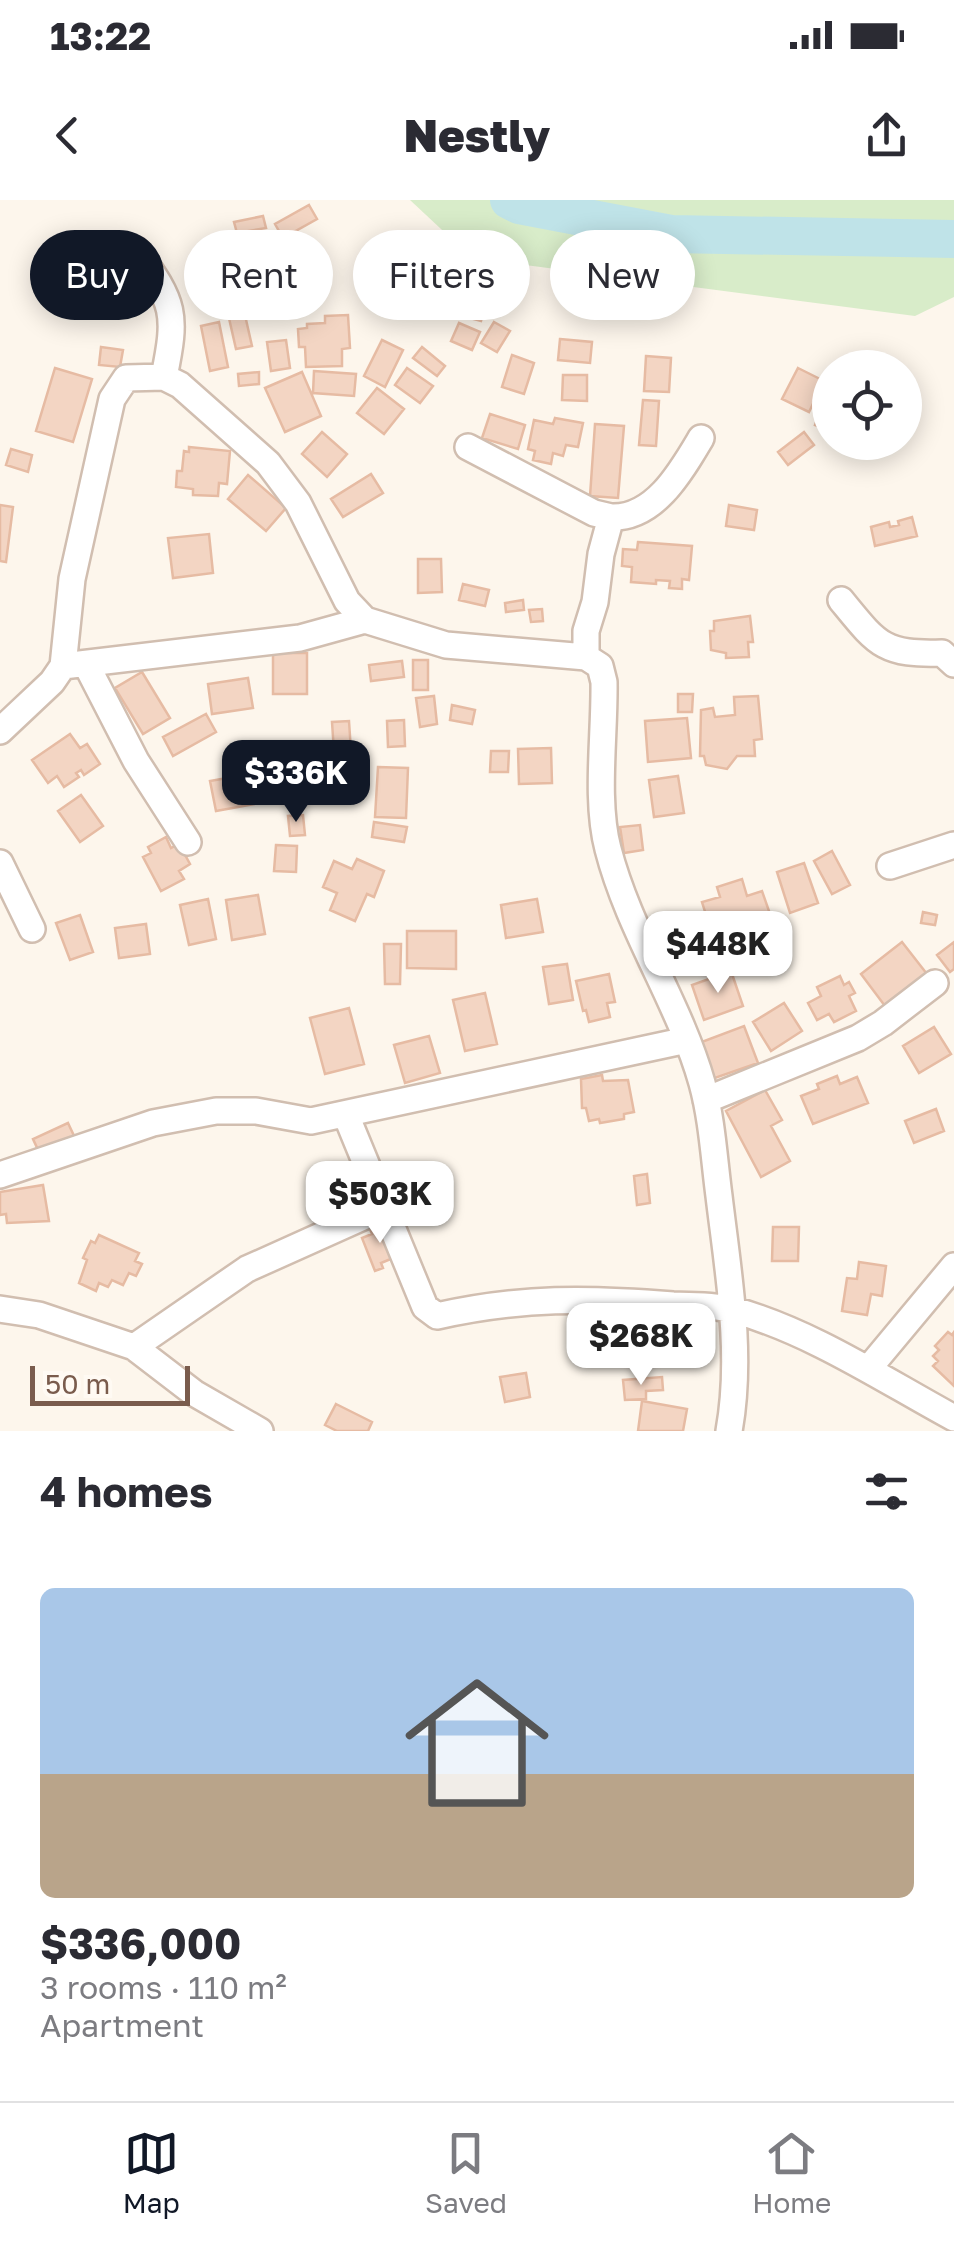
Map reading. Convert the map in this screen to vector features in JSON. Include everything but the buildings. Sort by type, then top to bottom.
[{"type":"street","points":[[164,294],[174,318],[164,377]]},
{"type":"street","points":[[188,842],[74,665],[72,579],[112,399],[126,378],[164,377],[180,385],[268,463],[298,502],[346,600],[366,620],[446,645],[586,657],[600,666],[604,682],[603,808],[607,847],[686,1040],[706,1100],[733,1310],[729,1431]]},
{"type":"street","points":[[468,447],[594,513],[623,518],[662,496],[702,438]]},
{"type":"street","points":[[586,657],[586,631],[610,517]]},
{"type":"street","points":[[842,600],[876,642],[908,654],[942,653],[954,664]]},
{"type":"street","points":[[0,731],[74,665],[300,638],[366,620]]},
{"type":"street","points":[[890,866],[954,845]]},
{"type":"street","points":[[0,863],[32,928]]},
{"type":"street","points":[[706,1100],[858,1038],[935,983]]},
{"type":"street","points":[[0,1175],[153,1122],[256,1111],[311,1121],[686,1040]]},
{"type":"street","points":[[346,1115],[426,1307],[437,1316],[527,1300],[617,1300],[733,1310],[794,1332],[869,1368],[954,1418]]},
{"type":"street","points":[[134,1348],[246,1269],[385,1207]]},
{"type":"street","points":[[869,1368],[954,1266]]},
{"type":"street","points":[[0,1309],[40,1316],[134,1348],[194,1393],[260,1431]]},
{"type":"green space","points":[[410,200],[954,200],[954,297],[915,316],[695,287],[695,230],[550,230],[550,268],[530,266],[530,230],[442,230]]},
{"type":"waterway","points":[[509,200],[671,234],[954,239]]}]
